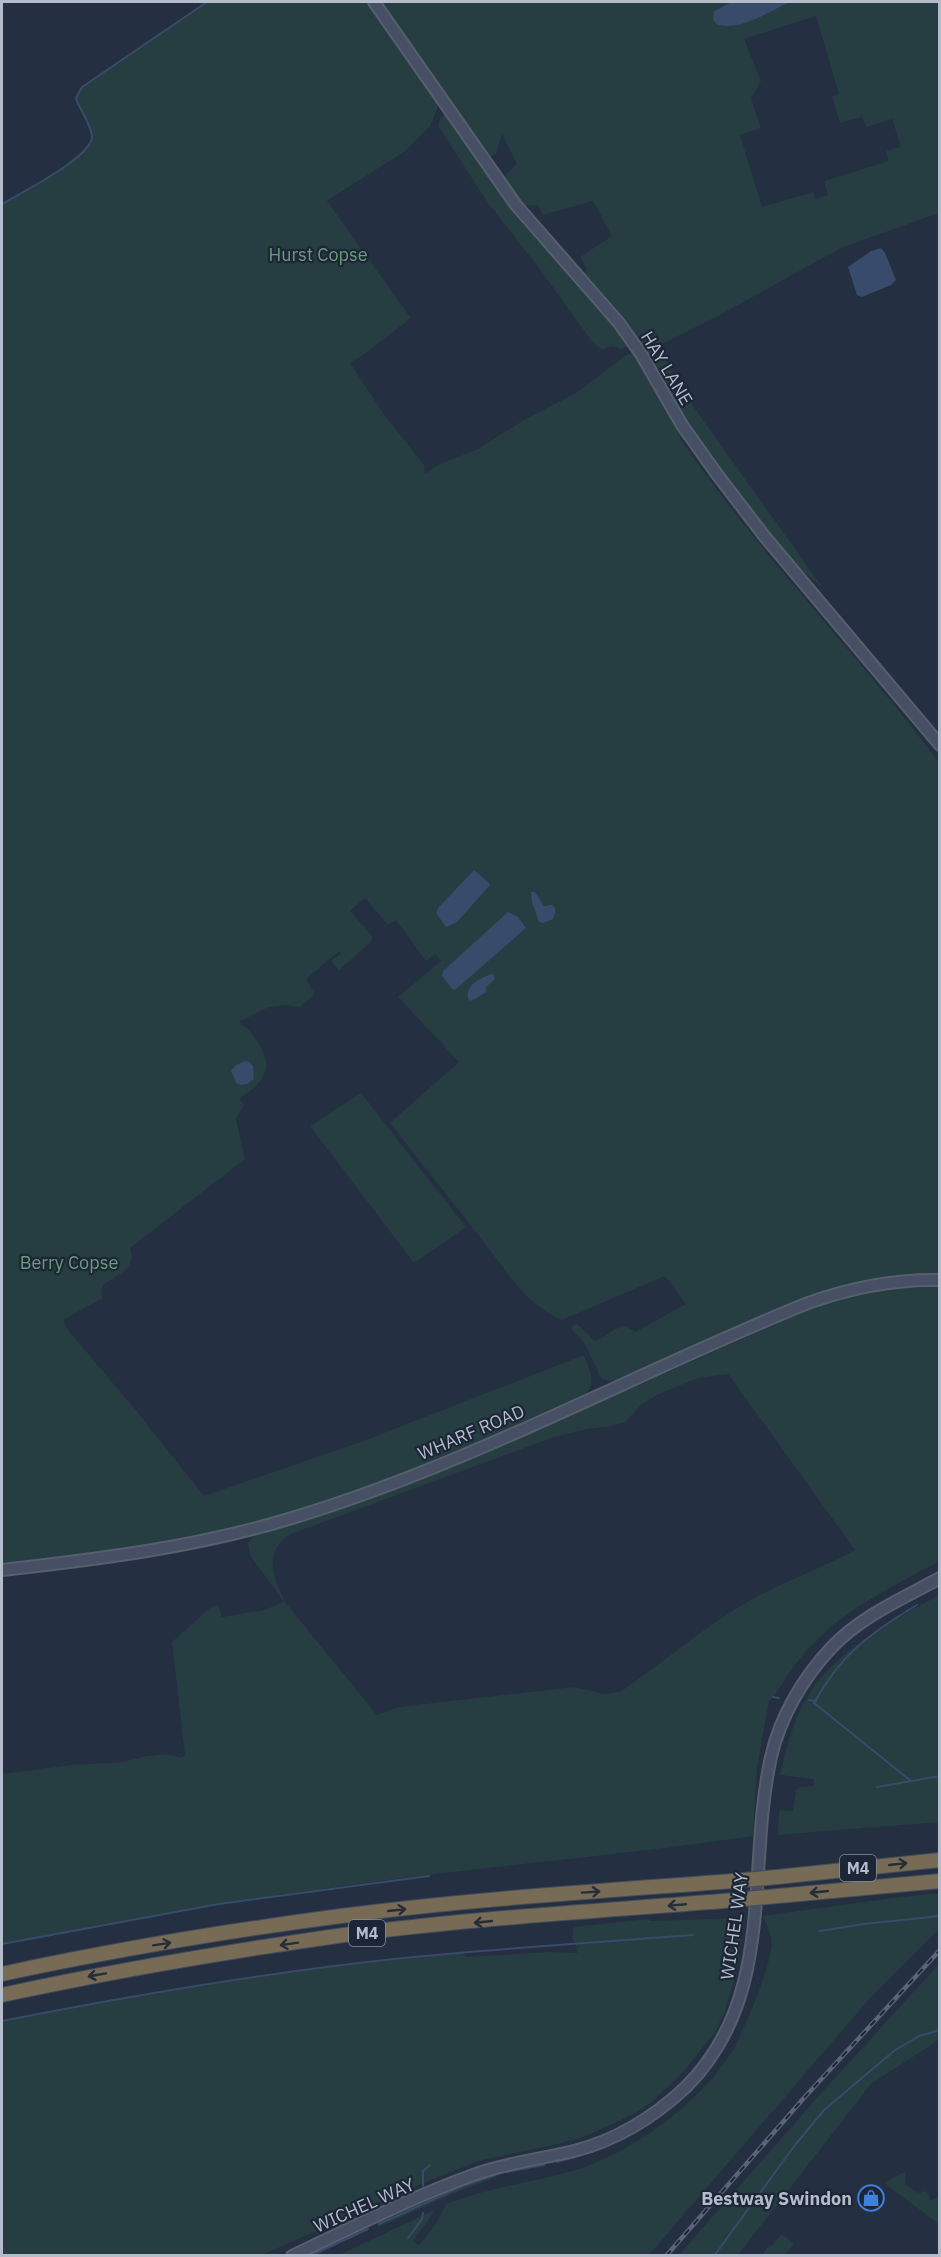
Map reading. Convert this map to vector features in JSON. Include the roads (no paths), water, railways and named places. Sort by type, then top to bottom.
[{"type":"highway","name":"M4","points":[[2,1974],[110,1953],[340,1916],[504,1898],[733,1881],[939,1860]]},
{"type":"highway","name":"M4","points":[[2,1995],[96,1975],[339,1936],[939,1881]]},
{"type":"street","name":"HAY LANE","points":[[375,2],[516,205],[619,323],[641,354],[682,425],[716,473],[765,537],[939,745]]},
{"type":"street","name":"WHARF ROAD","points":[[2,1570],[163,1549],[221,1537],[291,1518],[414,1475],[808,1303],[844,1291],[875,1285],[939,1280]]},
{"type":"street","name":"WICHEL WAY","points":[[292,2256],[473,2175],[509,2164],[577,2150],[606,2140],[644,2121],[687,2085],[722,2041],[738,2007],[752,1945],[768,1772],[775,1743],[790,1706],[816,1666],[843,1637],[882,1608],[939,1578]]},
{"type":"water","points":[[732,2],[791,2],[745,23],[725,26],[716,24],[713,19],[714,11]]},
{"type":"water","points":[[881,248],[896,280],[891,285],[862,297],[857,295],[848,267],[871,251]]},
{"type":"water","points":[[474,870],[490,884],[457,922],[446,927],[436,913],[438,908]]},
{"type":"water","points":[[531,892],[535,892],[544,906],[554,907],[556,911],[553,919],[543,923],[539,922]]},
{"type":"water","points":[[508,912],[518,917],[526,928],[455,990],[452,989],[442,976],[443,971]]},
{"type":"water","points":[[491,974],[495,979],[486,987],[486,992],[469,1001],[470,987]]},
{"type":"water","points":[[246,1061],[253,1066],[254,1079],[247,1084],[240,1085],[236,1083],[231,1071],[236,1065]]},
{"type":"waterway","points":[[2,204],[69,164],[89,144],[91,131],[76,98],[82,87],[207,2]]},
{"type":"waterway","points":[[911,1781],[814,1703],[835,1671],[858,1646],[885,1625],[917,1605]]},
{"type":"waterway","points":[[773,1697],[779,1698]]},
{"type":"waterway","points":[[809,1700],[816,1701]]},
{"type":"waterway","points":[[877,1787],[940,1776]]},
{"type":"waterway","points":[[2,1944],[219,1904],[429,1876]]},
{"type":"waterway","points":[[820,1931],[940,1916]]},
{"type":"waterway","points":[[2,2021],[207,1984],[310,1969],[413,1957],[693,1935]]},
{"type":"waterway","points":[[714,2256],[795,2145],[824,2110],[894,2051],[919,2036],[940,2030]]},
{"type":"waterway","points":[[557,2162],[595,2151]]},
{"type":"waterway","points":[[423,2186],[423,2171],[430,2165]]},
{"type":"waterway","points":[[507,2172],[544,2165]]},
{"type":"waterway","points":[[379,2224],[463,2186],[495,2175]]},
{"type":"waterway","points":[[408,2238],[422,2219],[423,2213]]},
{"type":"waterway","points":[[310,2256],[368,2229]]},
{"type":"railway","points":[[666,2256],[803,2099],[940,1950]]},
{"type":"place","name":"Bestway Swindon","points":[[871,2198]]},
{"type":"park label","name":"Hurst Copse","points":[[318,254]]},
{"type":"park label","name":"Berry Copse","points":[[69,1262]]}]
